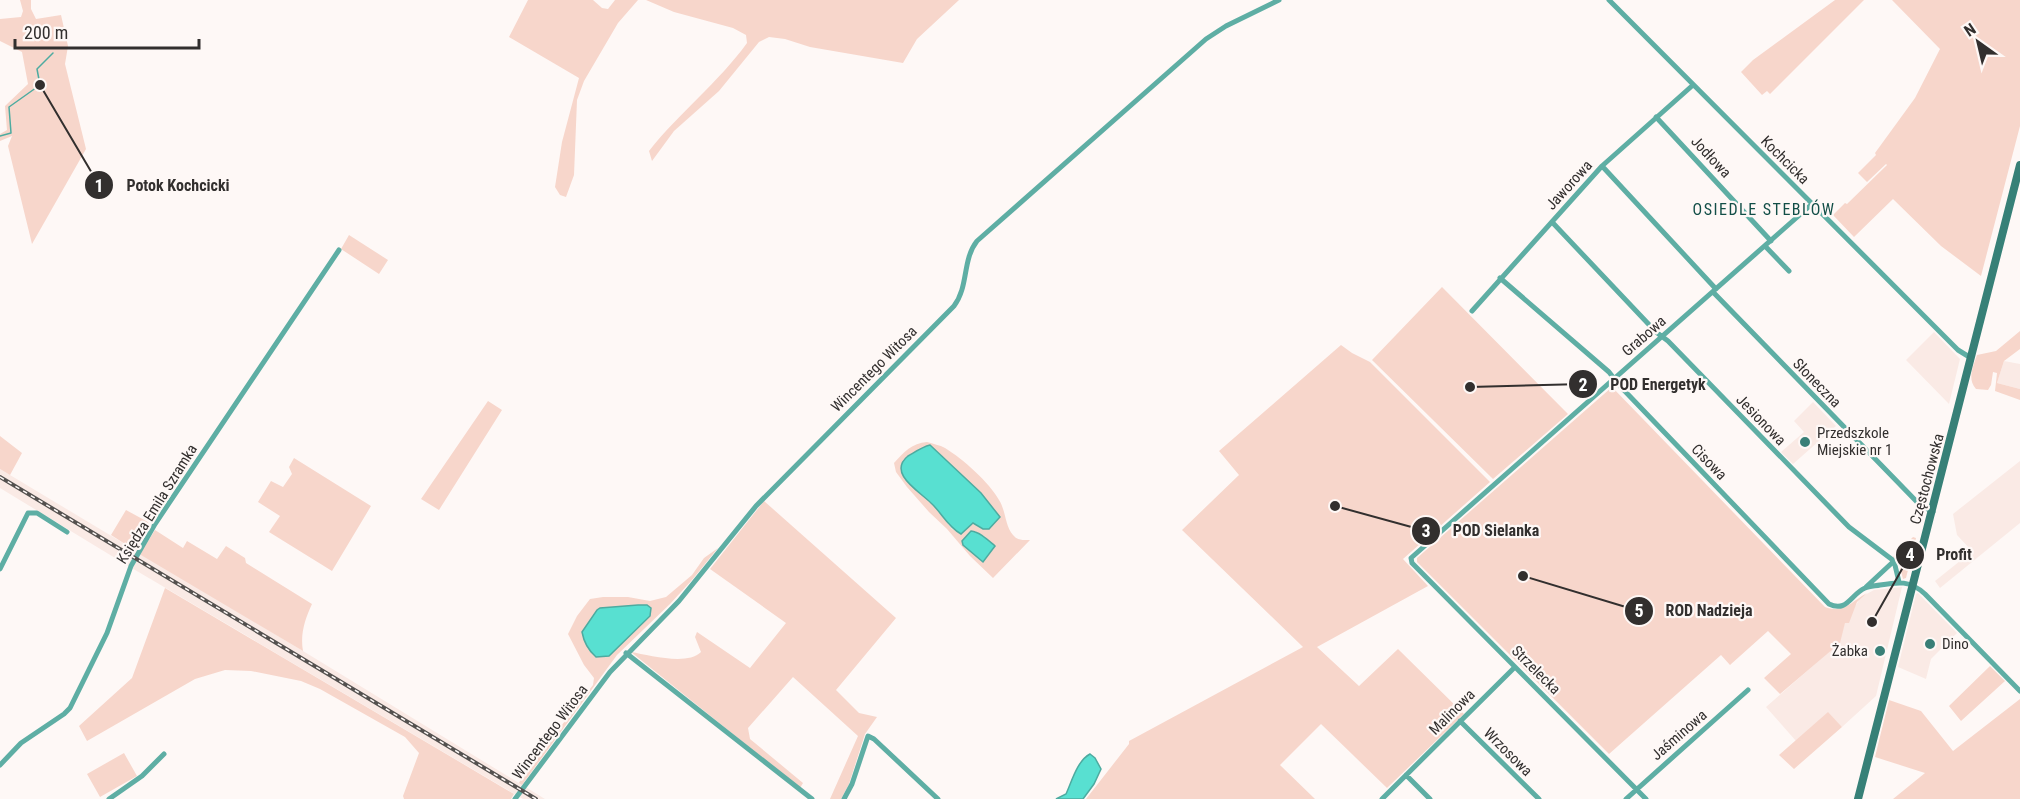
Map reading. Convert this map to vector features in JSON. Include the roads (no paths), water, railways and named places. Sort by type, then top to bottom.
[{"type":"main road","name":"Częstochowska","points":[[1858,799],[2020,165]]},
{"type":"street","name":"Wincentego Witosa","points":[[515,799],[602,682],[626,653],[679,601],[769,492],[954,306],[962,292],[969,254],[977,241],[1206,39],[1219,30],[1279,0]]},
{"type":"street","name":"Kochcicka","points":[[1609,0],[1958,350],[1971,358]]},
{"type":"street","points":[[1613,6],[1619,0]]},
{"type":"street","name":"Jaworowa","points":[[1472,311],[1602,166],[1693,85]]},
{"type":"street","name":"Jodłowa","points":[[1656,117],[1772,241]]},
{"type":"street","name":"Słoneczna","points":[[1602,166],[1715,291],[1919,504],[1933,512]]},
{"type":"street","name":"Grabowa","points":[[1411,558],[1812,204]]},
{"type":"street","name":"Jesionowa","points":[[1552,222],[1656,332],[1849,527],[1894,561]]},
{"type":"street","points":[[1765,246],[1789,271]]},
{"type":"street","name":"Księdza Emila Szramka","points":[[0,765],[21,743],[70,708],[101,646],[135,558],[339,250]]},
{"type":"street","name":"Cisowa","points":[[1500,278],[1609,372],[1828,604],[1836,607],[1844,606],[1865,588],[1899,582],[1913,584]]},
{"type":"street","points":[[0,569],[26,515],[30,512],[37,513],[67,532]]},
{"type":"street","name":"Strzelecka","points":[[1411,558],[1412,563],[1646,799]]},
{"type":"street","points":[[1865,588],[1894,561],[1899,582]]},
{"type":"street","points":[[1913,584],[2020,691]]},
{"type":"street","points":[[626,653],[812,799]]},
{"type":"street","name":"Malinowa","points":[[1382,799],[1515,667]]},
{"type":"street","name":"Jaśminowa","points":[[1626,799],[1748,690]]},
{"type":"street","name":"Wrzosowa","points":[[1460,721],[1539,799]]},
{"type":"street","points":[[844,799],[852,784],[868,736],[938,799]]},
{"type":"street","points":[[109,799],[138,780],[164,754]]},
{"type":"street","points":[[1406,775],[1430,799]]},
{"type":"water","points":[[930,445],[981,493],[1000,517],[989,529],[983,529],[973,523],[961,534],[907,481],[901,469],[902,462],[921,448]]},
{"type":"water","points":[[971,531],[981,535],[995,546],[983,562],[963,545],[962,541]]},
{"type":"water","points":[[647,605],[651,608],[650,616],[609,656],[596,657],[587,646],[582,632],[597,610]]},
{"type":"water","points":[[1090,754],[1101,769],[1083,799],[1056,799],[1066,794],[1078,766]]},
{"type":"waterway","points":[[0,136],[11,133],[9,107],[40,85],[37,69],[53,53]]},
{"type":"railway","points":[[0,477],[536,799]]},
{"type":"place","name":"Potok Kochcicki","points":[[40,85]]},
{"type":"place","name":"POD Energetyk","points":[[1470,387]]},
{"type":"place","name":"Przedszkole Miejskie nr 1","points":[[1805,442]]},
{"type":"place","name":"POD Sielanka","points":[[1335,506]]},
{"type":"place","name":"ROD Nadzieja","points":[[1523,576]]},
{"type":"place","name":"Profit","points":[[1872,622]]},
{"type":"place","name":"Dino","points":[[1930,644]]},
{"type":"place","name":"Żabka","points":[[1880,651]]},
{"type":"district","name":"OSIEDLE STEBLÓW","points":[[1764,209]]}]
